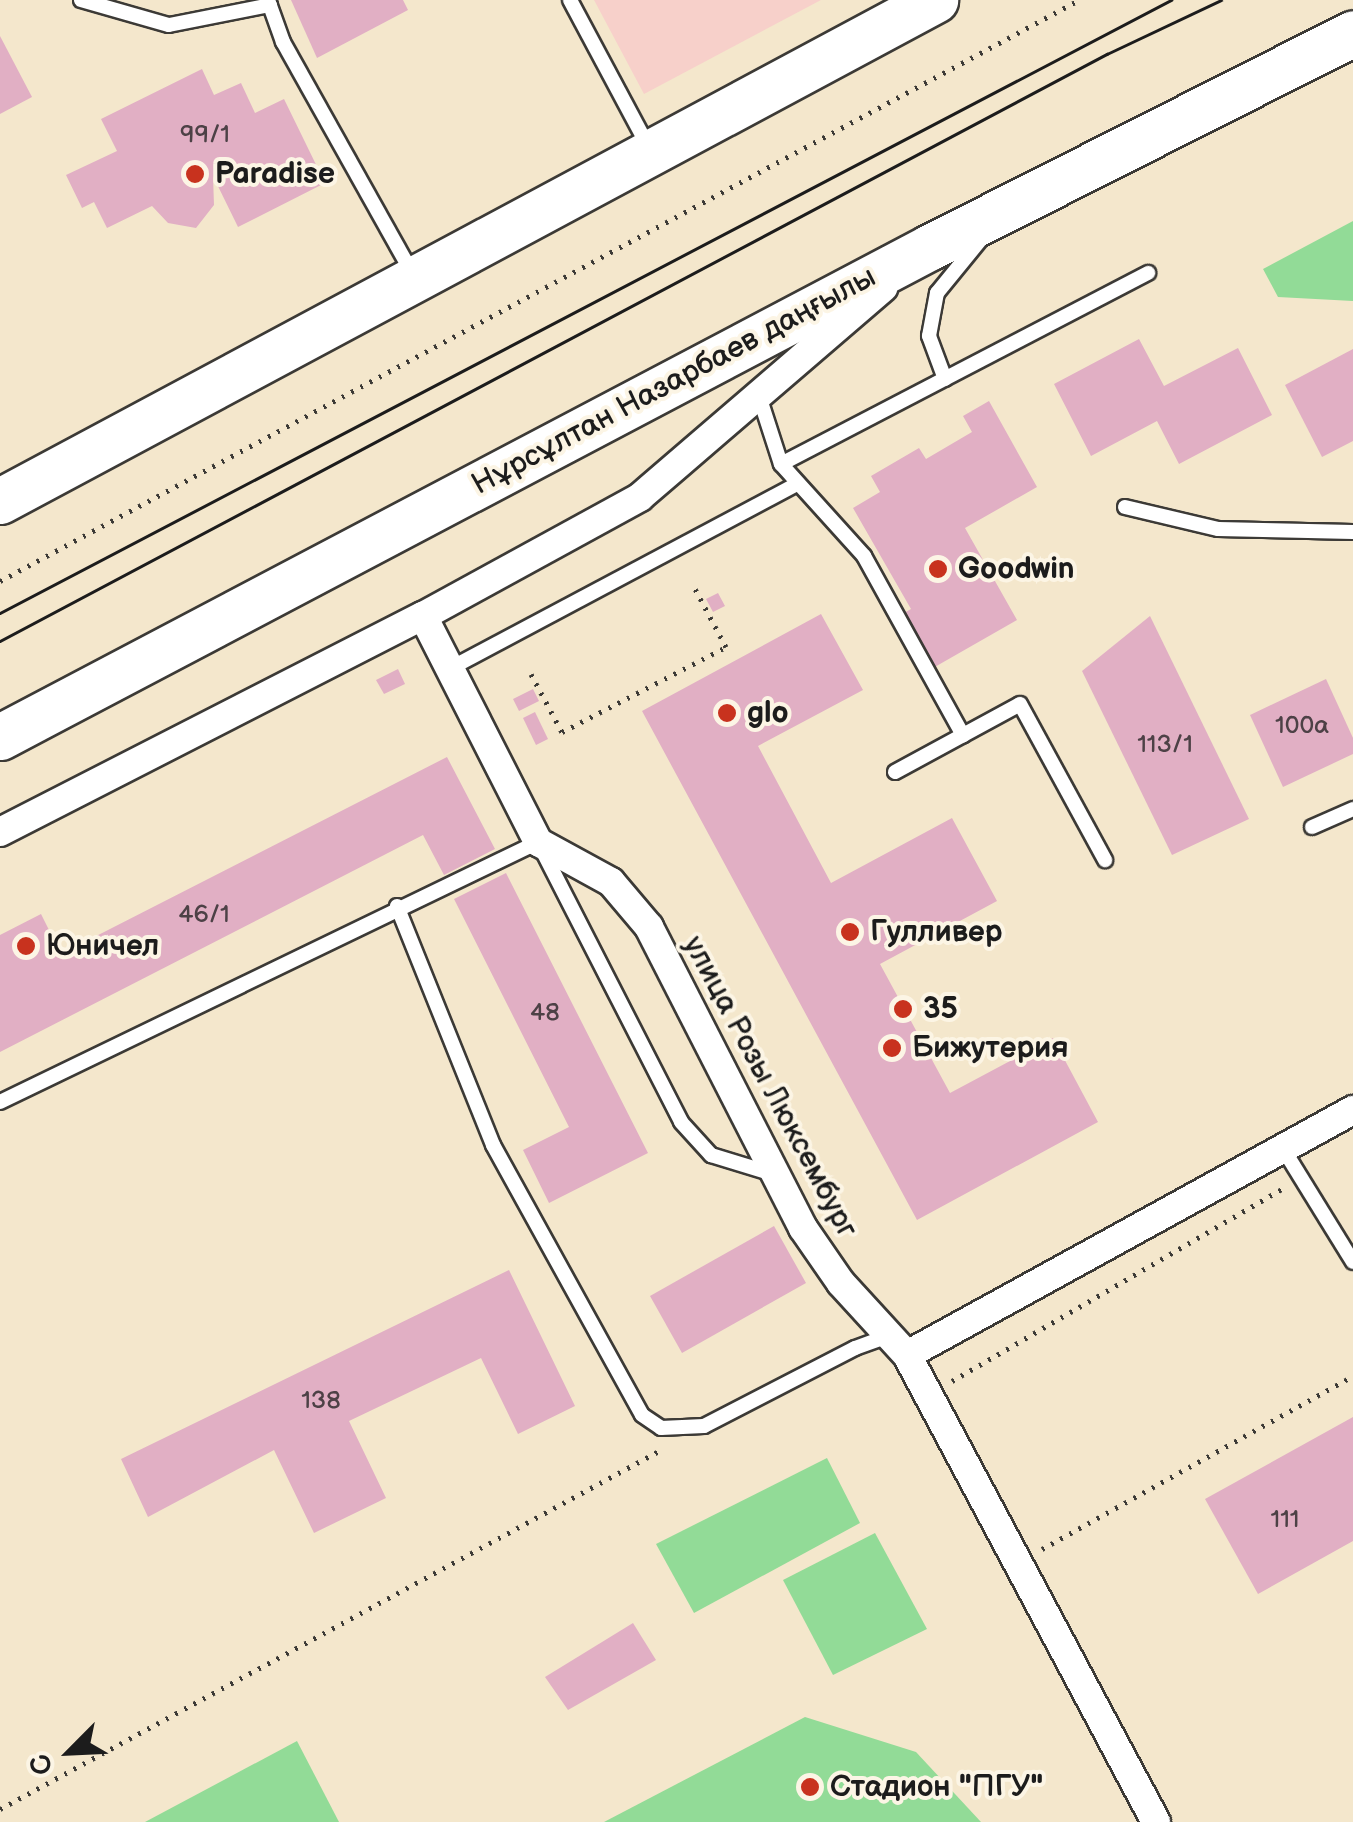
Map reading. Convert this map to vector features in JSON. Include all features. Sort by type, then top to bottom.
[{"type":"main road","points":[[0,501],[935,0]]},
{"type":"main road","name":"Нұрсұлтан Назарбаев даңғылы","points":[[0,737],[930,246],[1353,33]]},
{"type":"street","points":[[0,832],[422,616],[640,497],[930,246]]},
{"type":"street","points":[[422,616],[538,842]]},
{"type":"street","name":"улица Розы Люксембург","points":[[538,842],[611,882],[635,906],[822,1258],[907,1355],[1156,1822]]},
{"type":"street","points":[[907,1355],[1281,1146],[1353,1110]]},
{"type":"lane","points":[[81,0],[168,26],[269,3],[283,42],[414,278]]},
{"type":"lane","points":[[570,0],[650,152]]},
{"type":"lane","points":[[945,379],[930,336],[936,293],[1006,208]]},
{"type":"lane","points":[[781,464],[1148,272]]},
{"type":"lane","points":[[759,396],[781,464],[796,484],[828,510],[864,556],[963,735]]},
{"type":"lane","points":[[451,668],[796,484]]},
{"type":"lane","points":[[1125,507],[1218,530],[1353,532]]},
{"type":"lane","points":[[896,772],[1020,704],[1105,860]]},
{"type":"lane","points":[[1312,827],[1353,810]]},
{"type":"lane","points":[[0,1102],[398,906],[538,842],[681,1122],[711,1155],[774,1174]]},
{"type":"lane","points":[[398,906],[493,1144],[627,1398],[660,1428],[704,1426],[882,1338],[907,1355]]},
{"type":"lane","points":[[1281,1146],[1353,1262]]},
{"type":"path","points":[[0,581],[1079,0]]},
{"type":"path","points":[[531,674],[562,732],[726,647],[694,585]]},
{"type":"path","points":[[928,1395],[1301,1178]]},
{"type":"path","points":[[1018,1563],[1353,1376]]},
{"type":"path","points":[[0,1808],[704,1426]]},
{"type":"shaded area","points":[[594,0],[821,0],[644,94]]},
{"type":"green space","points":[[1353,221],[1353,301],[1278,297],[1263,269]]},
{"type":"green space","points":[[827,1458],[860,1523],[694,1613],[656,1544]]},
{"type":"green space","points":[[875,1533],[927,1629],[833,1675],[783,1580]]},
{"type":"green space","name":"Стадион \"ПГУ\"","points":[[805,1717],[916,1752],[981,1822],[604,1822]]},
{"type":"green space","points":[[297,1741],[339,1822],[145,1822]]},
{"type":"building","points":[[291,0],[403,0],[408,10],[317,58]]},
{"type":"building","points":[[0,36],[32,97],[0,114]]},
{"type":"building","points":[[202,69],[214,95],[241,83],[255,113],[284,99],[325,183],[238,227],[213,176],[214,205],[196,228],[168,223],[152,206],[107,228],[94,202],[82,208],[66,175],[117,151],[101,119]]},
{"type":"building","points":[[1139,339],[1164,386],[1238,348],[1272,415],[1179,464],[1157,421],[1091,456],[1054,384]]},
{"type":"building","points":[[1353,349],[1353,441],[1322,457],[1285,385]]},
{"type":"building","name":"Goodwin","points":[[989,401],[1037,487],[965,528],[1017,620],[933,668],[902,614],[911,609],[853,508],[880,492],[871,476],[919,448],[926,459],[972,432],[963,416]]},
{"type":"building","points":[[718,593],[725,606],[713,612],[706,599]]},
{"type":"building","name":"Гулливер","points":[[821,614],[863,690],[758,746],[831,883],[952,818],[997,901],[880,964],[950,1093],[1053,1038],[1098,1122],[917,1220],[642,711]]},
{"type":"building","points":[[1150,616],[1249,819],[1172,855],[1082,671]]},
{"type":"building","points":[[398,669],[405,684],[384,694],[376,680]]},
{"type":"building","points":[[1326,679],[1353,738],[1353,754],[1283,787],[1250,715]]},
{"type":"building","points":[[533,689],[539,701],[519,711],[513,699]]},
{"type":"building","points":[[535,712],[548,739],[536,745],[523,718]]},
{"type":"building","points":[[447,757],[495,849],[444,875],[423,835],[0,1052],[0,935],[41,914],[61,954]]},
{"type":"building","points":[[506,873],[648,1153],[549,1203],[523,1150],[569,1127],[454,899]]},
{"type":"building","points":[[774,1226],[806,1283],[682,1353],[650,1296]]},
{"type":"building","points":[[509,1270],[575,1406],[518,1434],[481,1358],[349,1421],[386,1498],[314,1533],[274,1450],[148,1517],[121,1459]]},
{"type":"building","points":[[1353,1417],[1353,1541],[1258,1594],[1205,1499]]},
{"type":"building","points":[[633,1623],[656,1660],[568,1710],[545,1677]]},
{"type":"tram line","points":[[0,613],[1171,0]]},
{"type":"tram line","points":[[0,641],[1107,54],[1221,0]]},
{"type":"place","name":"Paradise","points":[[195,174]]},
{"type":"place","name":"Goodwin","points":[[938,569]]},
{"type":"place","name":"glo","points":[[727,713]]},
{"type":"place","name":"Гулливер","points":[[850,932]]},
{"type":"place","name":"Юничел","points":[[26,946]]},
{"type":"place","name":"35","points":[[903,1009]]},
{"type":"place","name":"Бижутерия","points":[[892,1048]]},
{"type":"place","name":"Стадион \"ПГУ\"","points":[[810,1787]]}]
